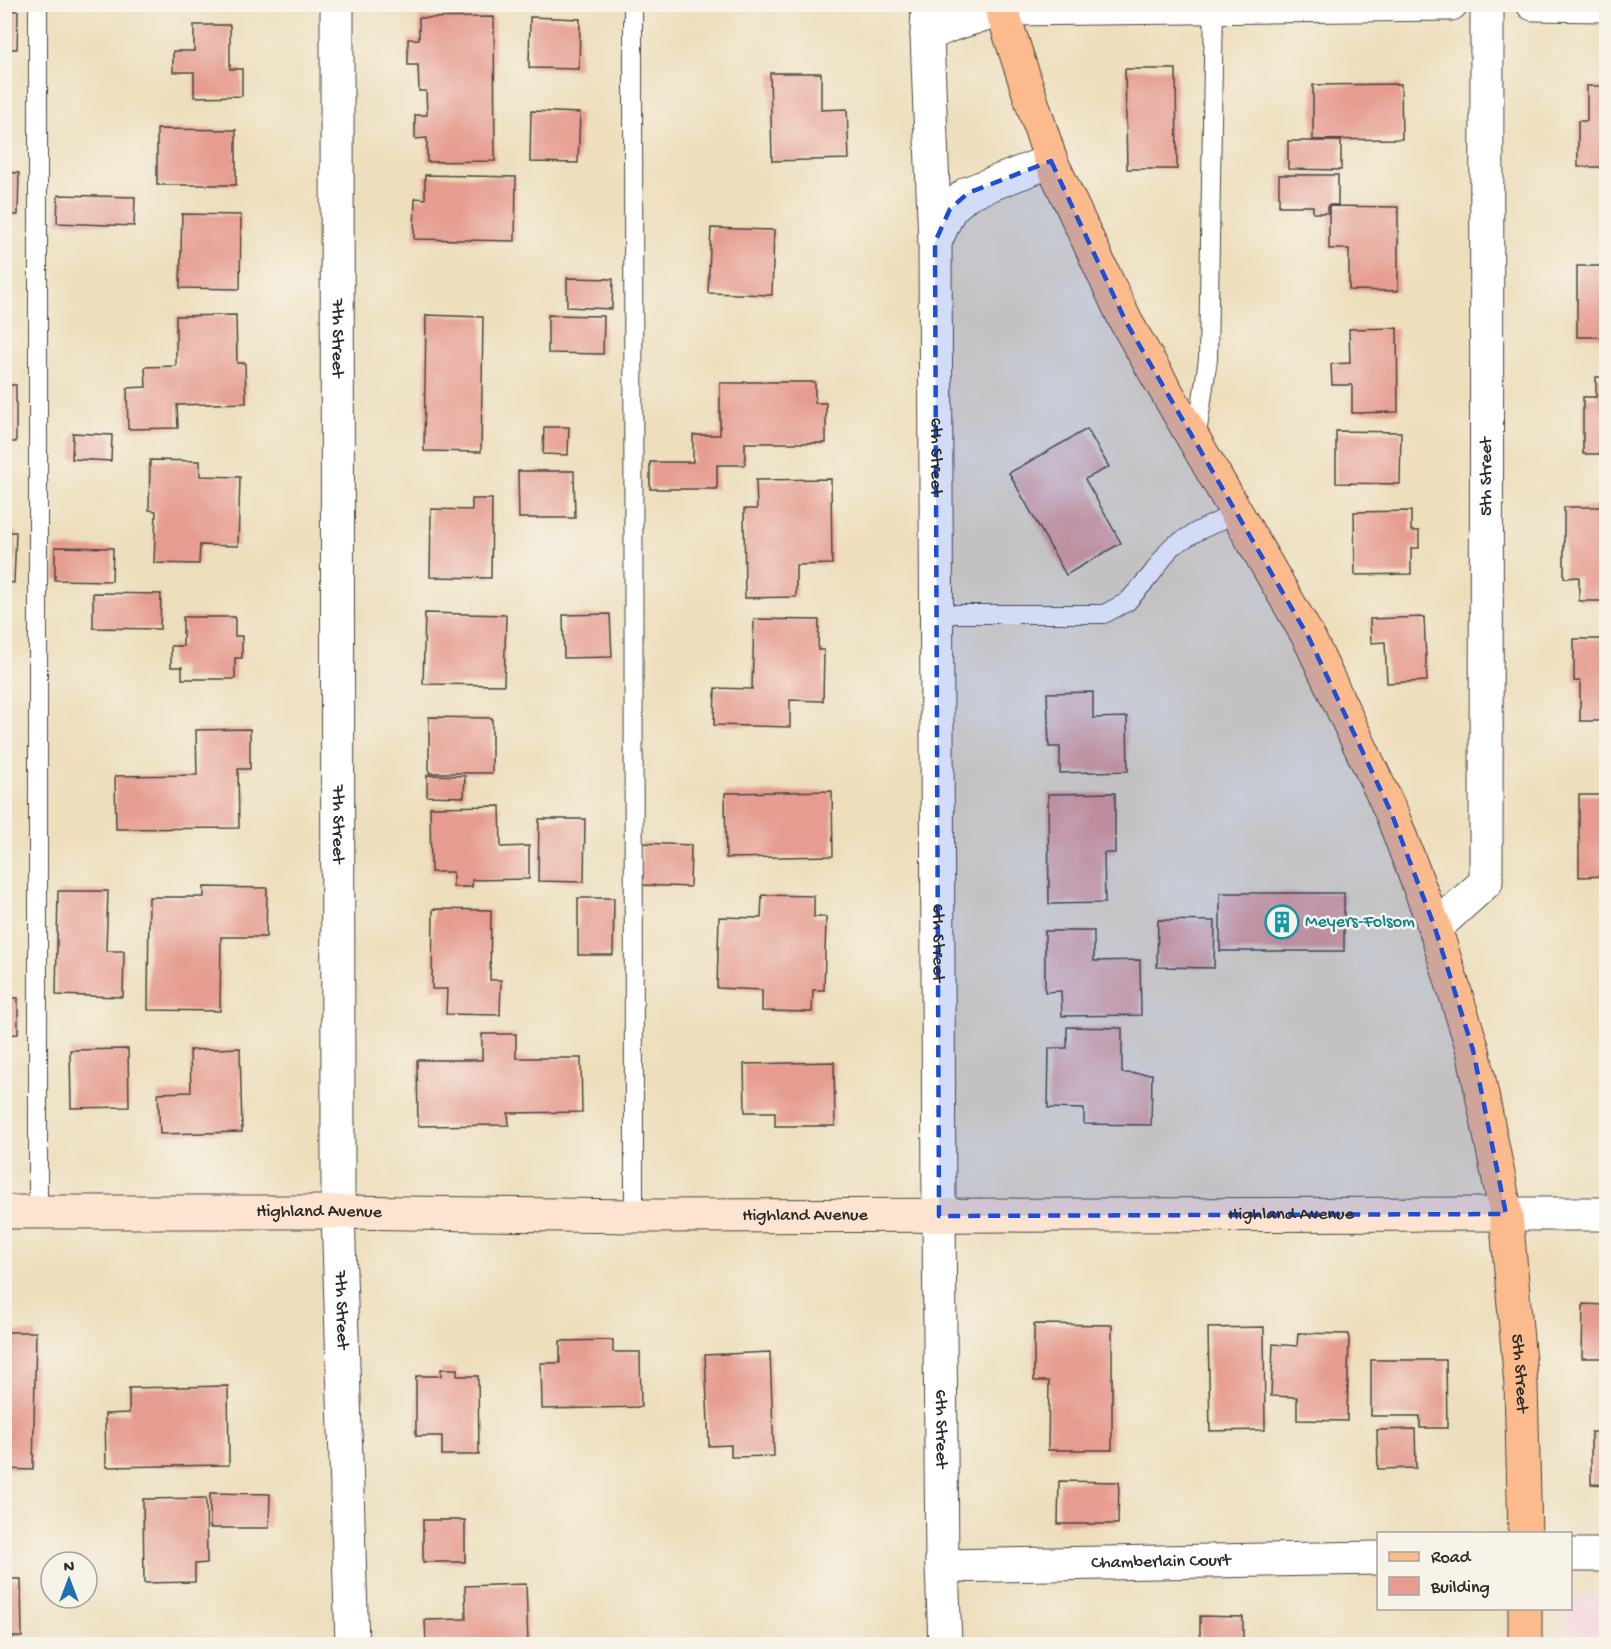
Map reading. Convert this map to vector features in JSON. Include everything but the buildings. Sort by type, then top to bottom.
[{"type":"main road","points":[[1000,7],[1051,161]]},
{"type":"main road","name":"5th Street","points":[[1051,161],[1126,322],[1309,638],[1391,812],[1435,928],[1473,1050],[1506,1214],[1521,1385],[1525,1532]]},
{"type":"main road","name":"Highland Avenue","points":[[4,1212],[338,1212],[634,1216],[1506,1214]]},
{"type":"main road","points":[[1526,1610],[1526,1644]]},
{"type":"street","name":"7th Street","points":[[337,4],[338,1212],[352,1644]]},
{"type":"street","points":[[928,20],[950,25],[1000,7],[1451,4]]},
{"type":"street","name":"5th Street","points":[[1435,928],[1486,882],[1487,4]]},
{"type":"street","points":[[1533,4],[1606,5]]},
{"type":"street","name":"6th Street","points":[[928,20],[935,242],[939,1216],[942,1566],[945,1644]]},
{"type":"street","name":"6th Street","points":[[935,242],[950,209],[968,193],[1051,161]]},
{"type":"street","name":"Highland Avenue","points":[[1506,1214],[1606,1214]]},
{"type":"street","points":[[1572,1555],[1606,1555]]},
{"type":"street","name":"Chamberlain Court","points":[[942,1566],[1377,1558]]},
{"type":"lane","points":[[38,4],[38,1212]]},
{"type":"lane","points":[[633,4],[634,1216]]},
{"type":"lane","points":[[1196,443],[1208,359],[1214,6]]},
{"type":"lane","points":[[937,614],[1104,614],[1127,602],[1151,575],[1171,547],[1236,513]]},
{"type":"highlighted area","points":[[1051,161],[1126,322],[1309,638],[1391,812],[1435,928],[1473,1050],[1506,1214],[939,1216],[935,242],[950,209],[968,193]]},
{"type":"shaded area","points":[[1572,1596],[1606,1596],[1606,1644],[1563,1644],[1563,1610],[1572,1610]]},
{"type":"place","name":"Meyers-Folsom","points":[[1282,922]]}]
